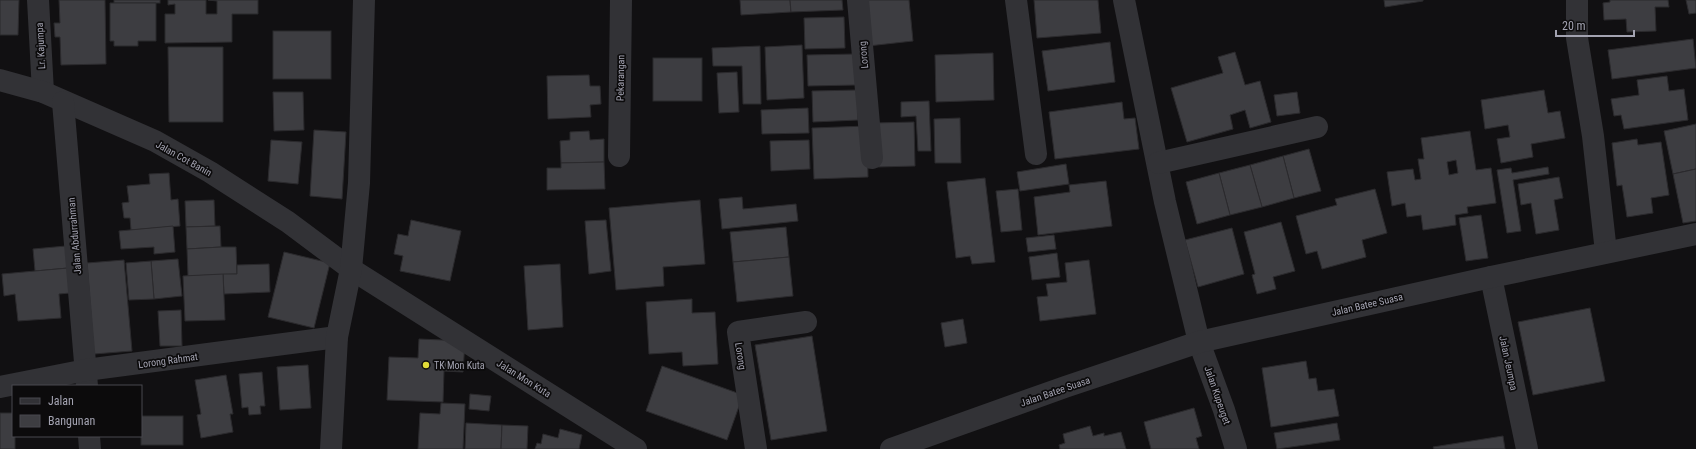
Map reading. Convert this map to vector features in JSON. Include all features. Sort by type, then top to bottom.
[{"type":"street","name":"Lr. Kajumpa","points":[[38,0],[43,92]]},
{"type":"street","points":[[331,449],[337,337],[351,269],[359,183],[364,0]]},
{"type":"street","name":"Pekarangan","points":[[619,156],[622,0]]},
{"type":"street","name":"Lorong","points":[[858,0],[872,158]]},
{"type":"street","points":[[1016,0],[1036,154]]},
{"type":"street","name":"Jalan Kupeuget","points":[[1124,0],[1158,163],[1199,342],[1224,410],[1236,449]]},
{"type":"street","points":[[1577,0],[1577,38],[1593,136],[1606,252]]},
{"type":"street","name":"Jalan Cot Banin","points":[[0,80],[43,92],[155,141],[210,172],[288,222],[351,269]]},
{"type":"street","name":"Jalan Abdurrahman","points":[[63,102],[87,378]]},
{"type":"street","points":[[1158,163],[1317,127]]},
{"type":"street","name":"Jalan Batee Suasa","points":[[891,449],[1058,389],[1199,342],[1606,252],[1696,234]]},
{"type":"street","name":"Jalan Mon Kuta","points":[[351,269],[636,449]]},
{"type":"street","name":"Jalan Jeumpa","points":[[1491,277],[1527,449]]},
{"type":"street","name":"Lorong","points":[[756,449],[738,332],[806,322]]},
{"type":"street","name":"Lorong Rahmat","points":[[19,385],[87,378],[337,337]]},
{"type":"street","name":"Lorong Rahmat","points":[[0,387],[12,386]]},
{"type":"street","points":[[89,437],[90,449]]},
{"type":"building","points":[[0,0],[19,0],[18,35],[0,35]]},
{"type":"building","points":[[59,0],[105,0],[106,64],[61,65],[60,37],[55,37],[54,23],[60,23]]},
{"type":"building","points":[[114,0],[160,0],[160,3],[114,3]]},
{"type":"building","points":[[168,0],[206,0],[206,14],[217,14],[217,1],[208,0],[258,0],[258,14],[232,14],[232,42],[165,43],[165,14],[175,14],[175,4],[168,5]]},
{"type":"building","points":[[740,0],[790,0],[791,12],[741,15]]},
{"type":"building","points":[[790,0],[842,0],[843,10],[791,12]]},
{"type":"building","points":[[863,0],[909,0],[913,41],[868,46]]},
{"type":"building","points":[[1034,0],[1098,0],[1101,33],[1037,38]]},
{"type":"building","points":[[1384,0],[1423,0],[1423,1],[1385,7]]},
{"type":"building","points":[[1610,0],[1668,0],[1669,7],[1655,7],[1656,31],[1627,32],[1626,19],[1604,20],[1603,3],[1610,2]]},
{"type":"building","points":[[1686,0],[1696,0],[1696,13],[1689,14]]},
{"type":"building","points":[[110,3],[156,3],[156,41],[138,41],[138,46],[114,46],[114,41],[110,41]]},
{"type":"building","points":[[844,17],[845,48],[805,49],[804,18]]},
{"type":"building","points":[[273,31],[331,31],[331,79],[273,79]]},
{"type":"building","points":[[1693,39],[1696,68],[1612,79],[1608,50]]},
{"type":"building","points":[[1110,42],[1115,82],[1048,91],[1042,51]]},
{"type":"building","points":[[802,45],[804,98],[767,100],[765,47]]},
{"type":"building","points":[[760,46],[761,104],[743,104],[742,66],[713,66],[712,48]]},
{"type":"building","points":[[168,47],[223,47],[223,122],[169,122]]},
{"type":"building","points":[[1235,52],[1245,85],[1260,81],[1271,122],[1250,128],[1245,110],[1230,115],[1233,129],[1187,142],[1171,88],[1223,73],[1218,57]]},
{"type":"building","points":[[993,53],[994,100],[936,102],[935,55]]},
{"type":"building","points":[[855,54],[856,85],[808,86],[807,55]]},
{"type":"building","points":[[653,58],[702,58],[702,101],[653,101]]},
{"type":"building","points":[[737,72],[739,112],[719,113],[717,73]]},
{"type":"building","points":[[589,75],[590,86],[600,86],[601,104],[590,105],[591,117],[548,119],[547,76]]},
{"type":"building","points":[[1667,76],[1669,91],[1684,89],[1688,120],[1624,129],[1621,115],[1614,116],[1611,99],[1639,95],[1637,80]]},
{"type":"building","points":[[857,90],[858,120],[813,122],[812,91]]},
{"type":"building","points":[[1544,90],[1548,113],[1560,111],[1565,138],[1531,144],[1533,157],[1501,163],[1497,139],[1510,137],[1508,125],[1485,129],[1481,100]]},
{"type":"building","points":[[273,92],[303,92],[304,130],[274,131]]},
{"type":"building","points":[[1297,92],[1300,113],[1277,116],[1274,95]]},
{"type":"building","points":[[929,101],[931,151],[918,151],[916,116],[901,117],[901,102]]},
{"type":"building","points":[[1122,102],[1124,119],[1135,118],[1139,149],[1055,159],[1049,112]]},
{"type":"building","points":[[808,108],[809,133],[762,134],[761,110]]},
{"type":"building","points":[[960,118],[961,163],[935,163],[934,119]]},
{"type":"building","points":[[914,122],[915,166],[877,167],[875,123]]},
{"type":"building","points":[[1696,124],[1696,169],[1673,174],[1664,131]]},
{"type":"building","points":[[867,126],[868,177],[814,179],[812,128]]},
{"type":"building","points":[[314,130],[346,132],[342,199],[310,196]]},
{"type":"building","points":[[589,131],[590,140],[604,139],[604,162],[561,163],[560,141],[570,140],[570,132]]},
{"type":"building","points":[[1470,131],[1476,170],[1491,168],[1496,203],[1467,207],[1468,213],[1455,215],[1456,225],[1423,230],[1421,215],[1407,217],[1405,203],[1392,206],[1387,172],[1413,169],[1415,180],[1421,179],[1418,159],[1424,159],[1421,138]],"holes":[[[1456,160],[1458,173],[1449,175],[1447,162]]]},
{"type":"building","points":[[1637,139],[1638,145],[1661,142],[1669,195],[1651,198],[1653,213],[1627,217],[1622,185],[1617,186],[1612,143]]},
{"type":"building","points":[[271,140],[302,142],[298,184],[268,181]]},
{"type":"building","points":[[809,140],[810,169],[771,171],[770,141]]},
{"type":"building","points":[[1309,149],[1321,191],[1294,198],[1283,156]]},
{"type":"building","points":[[1283,156],[1294,198],[1262,207],[1250,165]]},
{"type":"building","points":[[604,162],[605,189],[547,190],[547,168],[561,168],[561,163]]},
{"type":"building","points":[[1066,164],[1069,184],[1020,191],[1017,172]]},
{"type":"building","points":[[1250,165],[1262,207],[1230,215],[1219,173]]},
{"type":"building","points":[[1548,167],[1549,174],[1513,180],[1521,231],[1507,233],[1497,170],[1511,168],[1512,173]]},
{"type":"building","points":[[1696,169],[1696,221],[1683,223],[1673,174]]},
{"type":"building","points":[[169,173],[171,200],[178,199],[180,226],[131,230],[130,218],[124,218],[122,203],[129,202],[127,186],[150,184],[149,174]]},
{"type":"building","points":[[1219,173],[1230,215],[1197,224],[1186,182]]},
{"type":"building","points":[[1559,177],[1563,198],[1554,200],[1559,230],[1536,234],[1531,203],[1521,205],[1518,184]]},
{"type":"building","points":[[985,178],[995,262],[972,264],[970,256],[956,258],[947,182]]},
{"type":"building","points":[[1106,181],[1112,226],[1038,235],[1034,197],[1070,192],[1069,185]]},
{"type":"building","points":[[1018,189],[1022,230],[1001,232],[996,191]]},
{"type":"building","points":[[1375,189],[1387,233],[1362,240],[1366,257],[1322,269],[1317,251],[1306,254],[1296,216],[1337,205],[1335,199]]},
{"type":"building","points":[[742,197],[743,209],[796,204],[798,221],[722,229],[719,199]]},
{"type":"building","points":[[214,200],[215,226],[186,227],[185,201]]},
{"type":"building","points":[[700,200],[705,264],[663,267],[664,286],[616,290],[609,208]]},
{"type":"building","points":[[1481,215],[1488,258],[1466,261],[1459,218]]},
{"type":"building","points":[[411,220],[461,231],[450,281],[400,271],[403,256],[394,254],[398,234],[408,236]]},
{"type":"building","points":[[606,220],[611,271],[589,274],[585,221]]},
{"type":"building","points":[[1281,222],[1295,271],[1273,277],[1276,289],[1257,294],[1252,275],[1255,274],[1244,232]]},
{"type":"building","points":[[173,226],[175,252],[154,254],[154,247],[121,249],[119,231]]},
{"type":"building","points":[[220,226],[221,247],[187,249],[186,227]]},
{"type":"building","points":[[786,227],[789,257],[733,262],[730,232]]},
{"type":"building","points":[[1232,228],[1244,274],[1198,287],[1185,240]]},
{"type":"building","points":[[1054,235],[1056,249],[1028,252],[1026,238]]},
{"type":"building","points":[[66,246],[68,268],[35,271],[33,249]]},
{"type":"building","points":[[236,247],[237,274],[188,276],[187,249]]},
{"type":"building","points":[[284,252],[330,263],[314,328],[268,317]]},
{"type":"building","points":[[1057,253],[1060,277],[1032,280],[1029,257]]},
{"type":"building","points":[[789,257],[793,296],[737,302],[733,262]]},
{"type":"building","points":[[178,259],[182,296],[154,299],[151,261]]},
{"type":"building","points":[[124,260],[132,351],[94,354],[87,263]]},
{"type":"building","points":[[1089,260],[1096,314],[1040,321],[1037,297],[1048,296],[1046,284],[1067,282],[1065,263]]},
{"type":"building","points":[[151,261],[154,299],[129,300],[126,263]]},
{"type":"building","points":[[269,264],[270,292],[224,294],[223,274],[237,274],[237,265]]},
{"type":"building","points":[[560,264],[563,327],[528,330],[524,266]]},
{"type":"building","points":[[68,268],[70,293],[59,294],[61,318],[18,321],[15,294],[4,296],[2,274]]},
{"type":"building","points":[[223,274],[225,320],[185,321],[183,276]]},
{"type":"building","points":[[692,299],[692,313],[715,312],[718,364],[683,366],[682,352],[649,354],[646,302]]},
{"type":"building","points":[[1590,308],[1605,381],[1533,395],[1518,322]]},
{"type":"building","points":[[181,310],[182,346],[160,346],[158,311]]},
{"type":"building","points":[[963,319],[967,343],[945,347],[941,323]]},
{"type":"building","points":[[812,336],[827,431],[771,440],[755,345]]},
{"type":"building","name":"TK Mon Kuta","points":[[419,339],[465,341],[463,372],[444,371],[443,402],[387,400],[389,357],[418,358]]},
{"type":"building","points":[[1306,361],[1309,379],[1316,378],[1318,391],[1334,389],[1339,416],[1271,427],[1262,368]]},
{"type":"building","points":[[308,365],[311,408],[280,410],[277,367]]},
{"type":"building","points":[[662,366],[743,395],[727,440],[646,411]]},
{"type":"building","points":[[262,372],[265,406],[260,406],[261,414],[249,415],[248,407],[242,408],[239,374]]},
{"type":"building","points":[[226,375],[233,414],[230,414],[233,432],[201,438],[197,415],[201,414],[195,380]]},
{"type":"building","points":[[470,394],[491,396],[489,411],[469,409]]},
{"type":"building","points":[[441,403],[465,404],[463,449],[418,449],[420,413],[440,414]]},
{"type":"building","points":[[1194,408],[1202,436],[1196,438],[1199,449],[1151,449],[1144,422]]},
{"type":"building","points":[[0,413],[12,413],[12,437],[15,437],[15,449],[0,449]]},
{"type":"building","points":[[142,416],[183,416],[183,445],[141,445]]},
{"type":"building","points":[[466,423],[502,425],[501,449],[465,449]]},
{"type":"building","points":[[1337,423],[1340,440],[1277,449],[1274,433]]},
{"type":"building","points":[[502,425],[528,426],[527,449],[501,449]]},
{"type":"building","points":[[1090,426],[1093,436],[1104,433],[1104,436],[1121,432],[1126,449],[1060,449],[1059,445],[1065,443],[1063,434]]},
{"type":"building","points":[[560,429],[582,435],[579,449],[535,449],[537,443],[541,444],[543,434],[558,438]]},
{"type":"building","points":[[1503,436],[1505,449],[1434,449],[1433,447]]},
{"type":"place","name":"TK Mon Kuta","points":[[426,365]]}]
